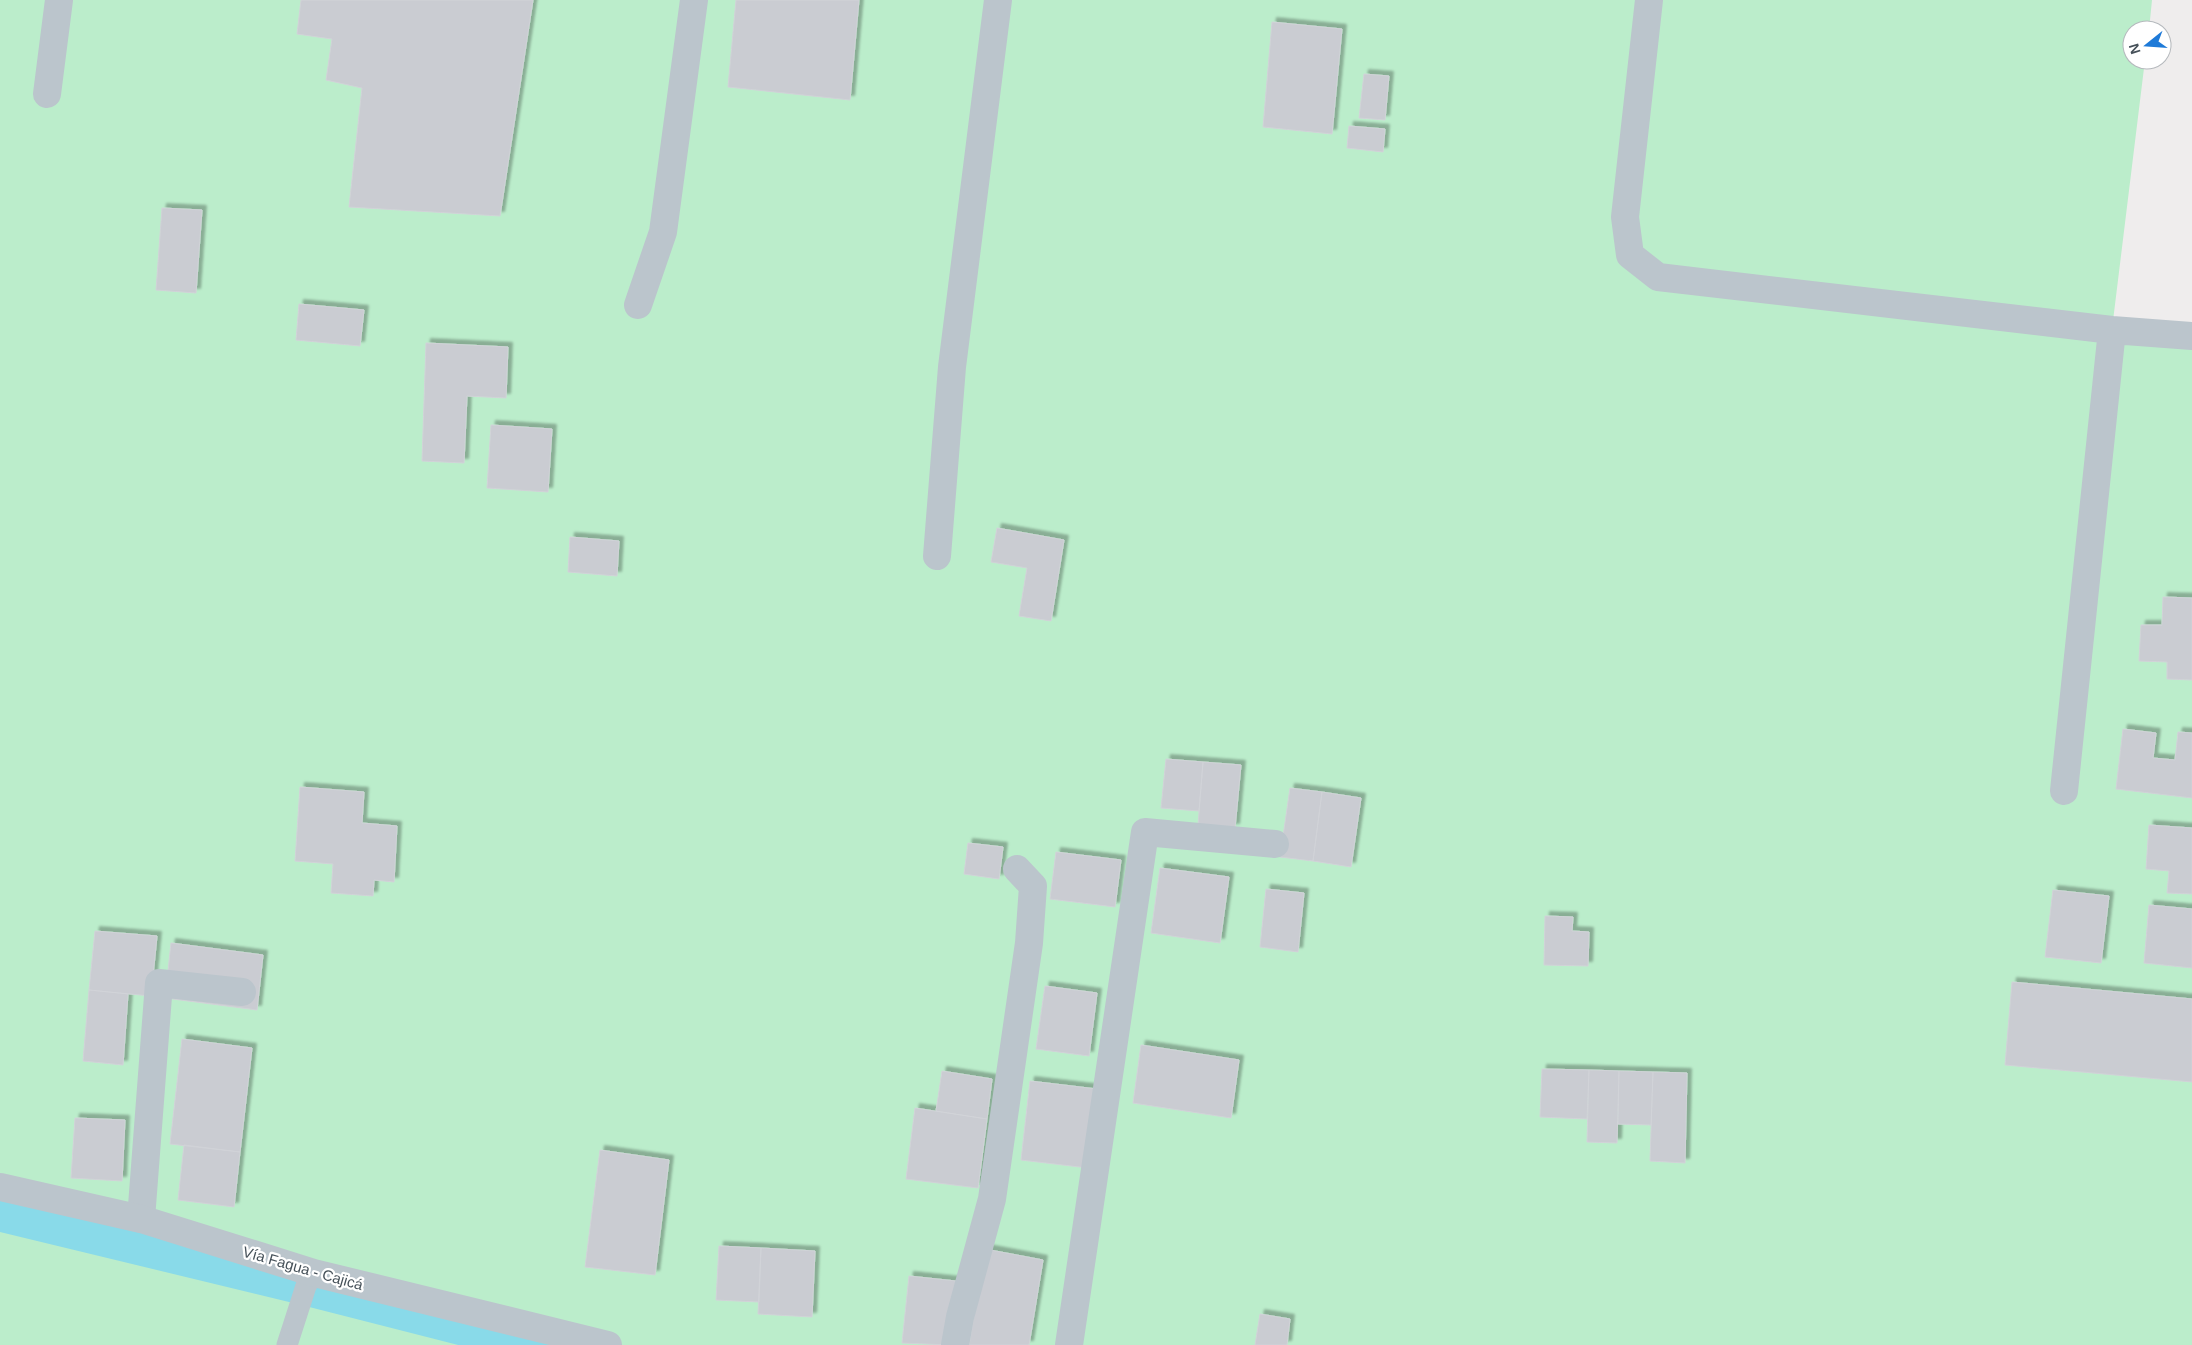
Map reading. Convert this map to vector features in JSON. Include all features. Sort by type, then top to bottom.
[{"type":"street","points":[[47,94],[59,0]]},
{"type":"street","points":[[638,305],[663,232],[694,0]]},
{"type":"street","points":[[937,556],[952,366],[998,0]]},
{"type":"street","points":[[1649,0],[1625,218],[1630,255],[1658,277],[2112,330],[2192,336]]},
{"type":"street","points":[[2064,792],[2112,330]]},
{"type":"street","points":[[1069,1345],[1145,832],[1275,844]]},
{"type":"street","points":[[955,1345],[962,1309],[992,1199],[1029,942],[1034,886],[1017,869]]},
{"type":"street","points":[[141,1219],[159,982],[242,992]]},
{"type":"street","name":"Vía Fagua - Cajicá","points":[[0,1186],[141,1219],[314,1273],[608,1345]]},
{"type":"lane","points":[[287,1345],[306,1286],[314,1273]]},
{"type":"green space","points":[[0,0],[2152,0],[2150,20],[2122,20],[2122,70],[2144,70],[2112,329],[2192,336],[2192,1345],[0,1345]]},
{"type":"building","points":[[301,0],[533,0],[500,216],[349,207],[362,88],[326,80],[332,39],[297,34]]},
{"type":"building","points":[[736,0],[859,0],[850,100],[728,87]]},
{"type":"building","points":[[1272,22],[1342,29],[1332,134],[1263,127]]},
{"type":"building","points":[[1364,74],[1389,76],[1385,120],[1359,118]]},
{"type":"building","points":[[1349,126],[1385,129],[1383,152],[1347,148]]},
{"type":"building","points":[[162,208],[202,210],[196,293],[156,290]]},
{"type":"building","points":[[299,304],[364,310],[360,346],[296,340]]},
{"type":"building","points":[[426,343],[508,347],[506,398],[467,396],[464,463],[422,461]]},
{"type":"building","points":[[491,425],[552,429],[548,492],[487,488]]},
{"type":"building","points":[[997,528],[1064,540],[1051,621],[1019,616],[1027,568],[991,562]]},
{"type":"building","points":[[570,537],[619,541],[617,576],[568,572]]},
{"type":"building","points":[[2163,597],[2192,598],[2192,680],[2167,679],[2167,662],[2139,661],[2141,625],[2162,625]]},
{"type":"building","points":[[2123,729],[2156,733],[2153,758],[2175,760],[2178,732],[2192,733],[2192,798],[2116,789]]},
{"type":"building","points":[[1166,759],[1203,762],[1199,811],[1161,808]]},
{"type":"building","points":[[1203,762],[1241,765],[1235,828],[1198,825]]},
{"type":"building","points":[[300,787],[364,792],[362,823],[397,826],[394,882],[374,880],[373,896],[331,893],[333,864],[295,861]]},
{"type":"building","points":[[1290,788],[1322,792],[1313,861],[1280,857]]},
{"type":"building","points":[[1322,792],[1361,798],[1351,867],[1313,861]]},
{"type":"building","points":[[2149,825],[2192,828],[2192,894],[2167,893],[2169,871],[2146,869]]},
{"type":"building","points":[[968,843],[1003,847],[999,879],[964,874]]},
{"type":"building","points":[[1056,852],[1121,860],[1115,907],[1050,899]]},
{"type":"building","points":[[1160,868],[1229,877],[1220,943],[1151,933]]},
{"type":"building","points":[[1266,889],[1304,893],[1298,952],[1260,947]]},
{"type":"building","points":[[2053,890],[2109,896],[2101,963],[2045,957]]},
{"type":"building","points":[[2149,905],[2192,909],[2192,968],[2144,963]]},
{"type":"building","points":[[1545,916],[1573,917],[1572,931],[1589,932],[1588,966],[1544,965]]},
{"type":"building","points":[[95,931],[157,936],[151,996],[89,990]]},
{"type":"building","points":[[171,943],[263,955],[257,1010],[165,998]]},
{"type":"building","points":[[2012,982],[2192,999],[2192,1082],[2005,1065]]},
{"type":"building","points":[[1045,986],[1097,993],[1089,1056],[1036,1049]]},
{"type":"building","points":[[89,990],[128,994],[123,1065],[83,1061]]},
{"type":"building","points":[[182,1039],[252,1048],[240,1152],[170,1144]]},
{"type":"building","points":[[1141,1045],[1239,1060],[1231,1118],[1133,1103]]},
{"type":"building","points":[[1542,1069],[1589,1070],[1587,1119],[1540,1117]]},
{"type":"building","points":[[1589,1070],[1619,1071],[1617,1143],[1587,1142]]},
{"type":"building","points":[[942,1071],[992,1079],[987,1119],[936,1111]]},
{"type":"building","points":[[1619,1071],[1653,1072],[1651,1125],[1618,1124]]},
{"type":"building","points":[[1653,1072],[1687,1073],[1685,1163],[1650,1161]]},
{"type":"building","points":[[1030,1081],[1097,1089],[1088,1168],[1021,1160]]},
{"type":"building","points":[[915,1108],[987,1119],[978,1188],[906,1179]]},
{"type":"building","points":[[75,1118],[125,1120],[122,1181],[71,1178]]},
{"type":"building","points":[[184,1145],[240,1152],[234,1207],[178,1200]]},
{"type":"building","points":[[600,1150],[669,1160],[655,1275],[585,1267]]},
{"type":"building","points":[[719,1246],[761,1248],[759,1302],[716,1300]]},
{"type":"building","points":[[761,1248],[815,1251],[812,1317],[758,1314]]},
{"type":"building","points":[[985,1249],[1043,1260],[1029,1345],[969,1345]]},
{"type":"building","points":[[909,1276],[956,1281],[950,1345],[902,1343]]},
{"type":"building","points":[[1260,1314],[1290,1319],[1287,1345],[1255,1345]]},
{"type":"waterway","points":[[0,1212],[306,1286],[537,1345]]}]
